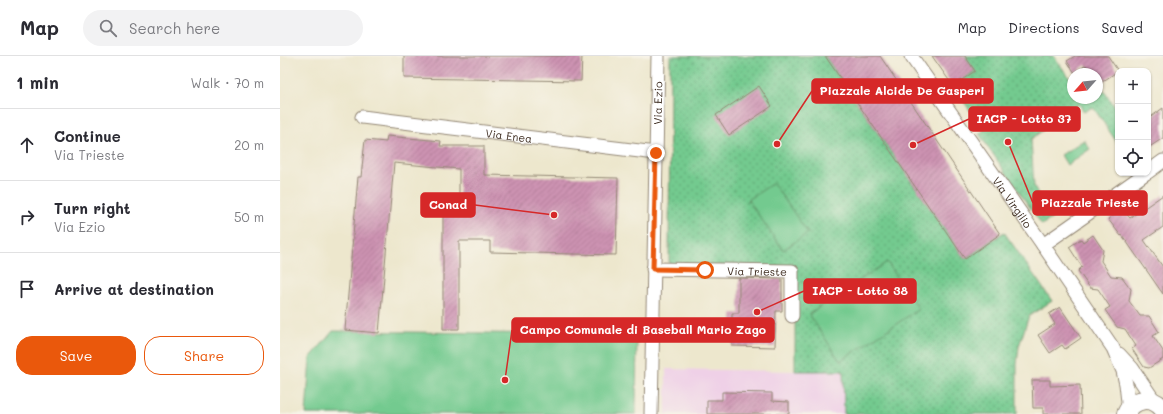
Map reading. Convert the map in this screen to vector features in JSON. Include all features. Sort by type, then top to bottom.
[{"type":"main road","points":[[1126,413],[1130,406],[1142,400],[1149,400],[1160,404]]},
{"type":"street","name":"Via Ezio","points":[[651,414],[658,56]]},
{"type":"street","name":"Via Virgilio","points":[[911,56],[1113,348]]},
{"type":"street","name":"Via Enea","points":[[362,117],[656,153]]},
{"type":"street","points":[[1151,170],[1163,162]]},
{"type":"street","points":[[1043,246],[1141,176]]},
{"type":"street","name":"Via Trieste","points":[[653,269],[792,271],[792,316]]},
{"type":"street","points":[[1113,348],[1132,368],[1160,404]]},
{"type":"street","points":[[1113,348],[1123,371],[1126,384],[1128,402],[1126,413]]},
{"type":"shaded area","points":[[666,369],[843,371],[1017,414],[666,414]]},
{"type":"green space","points":[[670,56],[825,56],[965,259],[1004,232],[1052,301],[1029,316],[1019,346],[1017,364],[1017,414],[844,414],[843,371],[795,371],[795,267],[669,265]]},
{"type":"green space","points":[[965,56],[1054,56],[1067,74],[1067,104],[1079,104],[1031,139],[1034,186],[1045,208],[1053,203],[1060,213],[1042,225],[979,134],[984,130],[954,88],[960,84],[959,82],[975,71]]},
{"type":"green space","points":[[1104,91],[1115,107],[1115,140],[1093,107],[1084,112],[1079,104],[1103,104]]},
{"type":"green space","points":[[1084,140],[1090,149],[1067,165],[1061,155]]},
{"type":"green space","points":[[773,183],[808,233],[783,250],[748,200]]},
{"type":"green space","points":[[887,262],[919,309],[840,361],[809,314]]},
{"type":"green space","points":[[333,331],[637,335],[636,414],[306,414],[310,358]]},
{"type":"building","points":[[404,56],[582,56],[581,81],[404,78]]},
{"type":"building","points":[[825,56],[880,56],[1000,234],[965,259]]},
{"type":"building","points":[[932,56],[965,56],[975,71],[953,86]]},
{"type":"building","points":[[1075,56],[1108,56],[1116,68],[1115,73],[1103,81],[1103,68],[1088,68],[1086,65],[1082,68],[1072,68],[1067,61]]},
{"type":"building","points":[[759,86],[772,106],[729,135],[716,115]]},
{"type":"building","points":[[1163,108],[1163,138],[1151,146],[1151,140],[1151,117]]},
{"type":"building","points":[[387,136],[441,141],[440,146],[484,146],[484,175],[618,178],[616,255],[490,252],[490,241],[459,241],[459,329],[443,329],[443,196],[459,196],[459,169],[394,163],[379,333],[345,330],[358,177],[361,177],[365,140],[386,142]]},
{"type":"building","points":[[1163,195],[1163,227],[1144,240],[1163,267],[1163,294],[1122,235],[1121,236],[1108,219],[1122,209],[1130,218]]},
{"type":"building","points":[[1093,235],[1103,250],[1101,261],[1111,276],[1122,277],[1131,289],[1129,301],[1140,316],[1149,316],[1159,332],[1153,336],[1163,351],[1163,359],[1149,368],[1144,367],[1132,349],[1136,346],[1125,329],[1117,327],[1105,310],[1110,307],[1098,289],[1090,288],[1078,271],[1082,267],[1069,247],[1081,239],[1083,242]]},
{"type":"building","points":[[739,278],[782,279],[782,311],[776,311],[775,347],[732,346],[732,313],[739,313]]},
{"type":"building","points":[[1060,307],[1081,338],[1065,349],[1062,345],[1050,353],[1038,335],[1055,324],[1049,314]]},
{"type":"building","points":[[1032,380],[1050,380],[1050,386],[1080,385],[1081,414],[1043,414],[1043,408],[1033,408]]},
{"type":"building","points":[[722,392],[772,393],[772,401],[789,402],[789,414],[707,414],[707,400],[722,400]]},
{"type":"place","name":"Piazzale Trieste","points":[[1008,142]]},
{"type":"place","name":"Piazzale Alcide De Gasperi","points":[[777,144]]},
{"type":"place","name":"IACP - Lotto 37","points":[[913,145]]},
{"type":"place","name":"Conad","points":[[554,215]]},
{"type":"place","name":"IACP - Lotto 38","points":[[757,312]]},
{"type":"place","name":"Campo Comunale di Baseball Mario Zago","points":[[505,380]]},
{"type":"route","points":[[656,153],[653,269],[705,270]]}]
